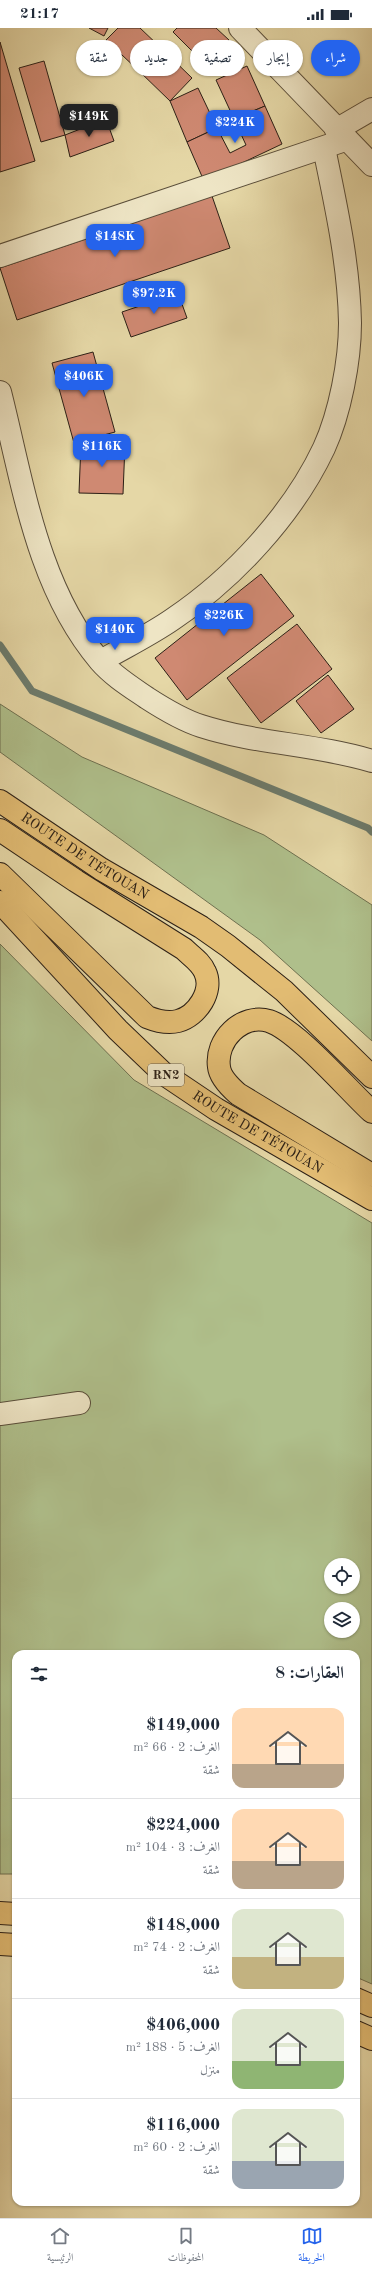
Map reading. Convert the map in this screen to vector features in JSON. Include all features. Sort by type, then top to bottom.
[{"type":"highway","name":"ROUTE DE TÉTOUAN","points":[[0,801],[101,869],[201,927],[228,946],[284,991],[372,1077]]},
{"type":"highway","points":[[0,830],[76,882],[188,953],[205,972],[207,982],[202,1002],[192,1014],[178,1021],[168,1023],[147,1017],[0,874]]},
{"type":"highway","name":"ROUTE DE TÉTOUAN","points":[[0,902],[118,1030],[164,1074],[216,1109],[372,1199]]},
{"type":"highway","points":[[372,1112],[295,1036],[269,1021],[258,1020],[246,1022],[236,1027],[223,1043],[219,1056],[219,1068],[230,1086],[238,1094],[372,1175]]},
{"type":"highway","points":[[0,1913],[12,1914]]},
{"type":"highway","points":[[0,1944],[12,1945]]},
{"type":"highway","points":[[360,2001],[372,2006]]},
{"type":"highway","points":[[360,2034],[372,2039]]},
{"type":"street","points":[[240,28],[341,135],[372,165]]},
{"type":"street","points":[[0,256],[324,148],[372,109]]},
{"type":"street","points":[[101,661],[173,619],[207,594],[239,566],[290,504],[324,447],[342,387],[350,325],[349,294],[341,231],[324,148]]},
{"type":"street","points":[[0,392],[35,530],[46,565],[62,601],[78,630],[101,661],[125,684],[162,708],[199,725],[242,738],[332,752],[372,761]]},
{"type":"street","points":[[0,1414],[79,1403]]},
{"type":"green space","points":[[0,704],[82,757],[264,835],[372,905],[372,1041],[260,940],[0,752]]},
{"type":"green space","points":[[0,944],[134,1080],[372,1223],[372,1984],[360,1979],[360,1650],[12,1650],[12,1874],[0,1874]]},
{"type":"building","points":[[89,28],[108,28],[104,36]]},
{"type":"building","points":[[118,28],[140,28],[153,40],[130,40],[130,62],[122,55],[122,40],[106,40]]},
{"type":"building","points":[[177,28],[216,28],[229,40],[190,40],[190,49],[173,32]]},
{"type":"building","points":[[0,42],[35,161],[0,172]]},
{"type":"building","points":[[44,61],[65,135],[41,142],[19,68]]},
{"type":"building","points":[[247,66],[265,106],[234,119],[216,80],[225,76],[245,76],[245,67]]},
{"type":"building","points":[[182,68],[192,78],[170,101],[144,76],[182,76]]},
{"type":"building","points":[[198,88],[217,128],[187,142],[170,101]]},
{"type":"building","points":[[265,106],[282,144],[204,181],[187,142],[217,128],[230,153],[246,145],[234,119]]},
{"type":"building","points":[[106,119],[114,141],[70,157],[65,135]]},
{"type":"building","points":[[212,196],[230,248],[17,320],[0,268]]},
{"type":"building","points":[[178,293],[187,318],[131,337],[122,312]]},
{"type":"building","points":[[93,352],[115,432],[74,443],[52,363]]},
{"type":"building","points":[[81,443],[125,444],[123,494],[79,493]]},
{"type":"building","points":[[261,574],[294,616],[187,700],[155,658]]},
{"type":"building","points":[[297,624],[332,669],[261,723],[227,678]]},
{"type":"building","points":[[328,675],[354,709],[321,733],[296,701]]},
{"type":"waterway","points":[[0,645],[32,691],[368,828],[372,832]]}]
